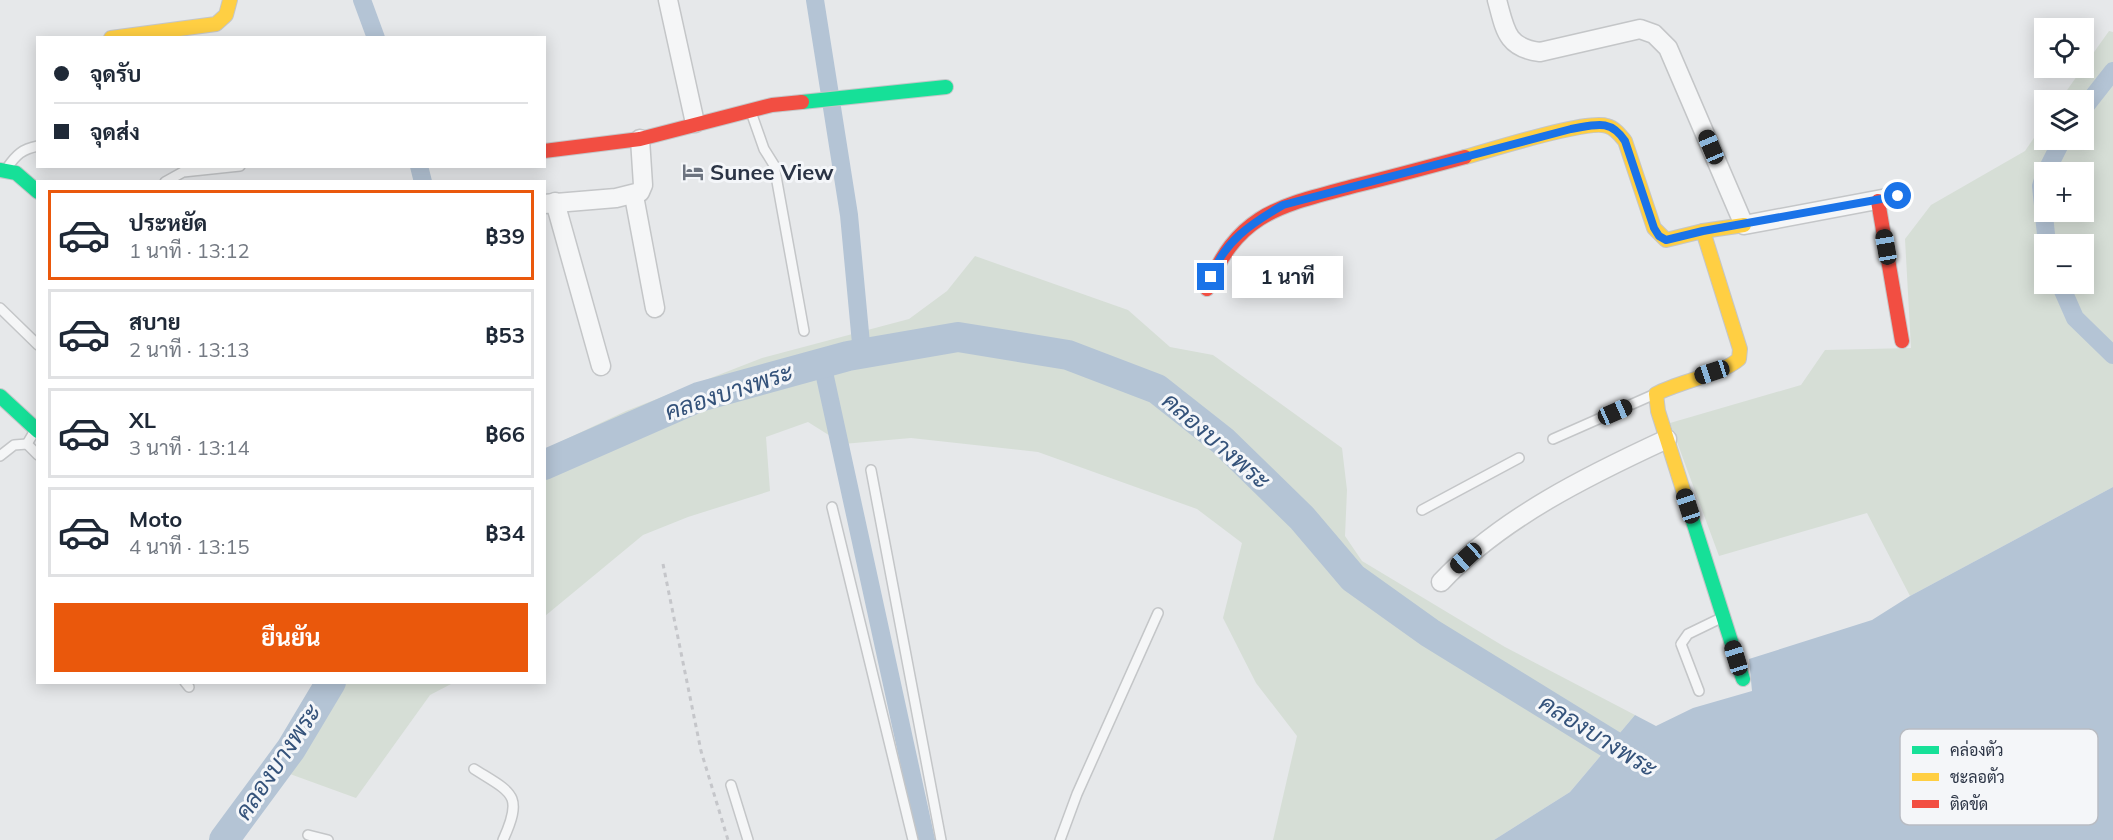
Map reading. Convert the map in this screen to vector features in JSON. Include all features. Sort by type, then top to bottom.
[{"type":"street","points":[[126,36],[216,24],[226,15],[230,0]]},
{"type":"street","points":[[668,0],[695,123]]},
{"type":"street","points":[[1497,0],[1506,32],[1514,43],[1525,50],[1540,52],[1640,29],[1654,34],[1668,48],[1744,225]]},
{"type":"street","points":[[546,151],[640,139],[750,109],[946,87]]},
{"type":"street","points":[[1207,289],[1216,265],[1231,242],[1251,224],[1283,205],[1571,129],[1590,126],[1607,125],[1617,130],[1625,141],[1654,228],[1659,236],[1666,240],[1703,231],[1898,196]]},
{"type":"street","points":[[601,366],[550,203],[634,196],[640,192],[643,185],[640,139]]},
{"type":"street","points":[[3,170],[18,174],[36,190]]},
{"type":"street","points":[[634,196],[654,308]]},
{"type":"street","points":[[1878,201],[1902,341]]},
{"type":"street","points":[[1703,231],[1740,349],[1739,359],[1731,366],[1674,384],[1656,394],[1658,411],[1743,679]]},
{"type":"street","points":[[0,396],[36,429]]},
{"type":"street","points":[[1442,582],[1478,548],[1526,515],[1595,474],[1667,439]]},
{"type":"lane","points":[[750,109],[764,149],[774,165],[804,331]]},
{"type":"lane","points":[[3,170],[16,154],[23,149],[36,146]]},
{"type":"lane","points":[[169,180],[183,172],[221,168]]},
{"type":"lane","points":[[0,308],[36,343]]},
{"type":"lane","points":[[1553,439],[1656,394]]},
{"type":"lane","points":[[27,444],[36,431]]},
{"type":"lane","points":[[0,456],[14,445],[27,444],[36,453]]},
{"type":"lane","points":[[1422,510],[1519,458]]},
{"type":"lane","points":[[872,470],[941,840]]},
{"type":"lane","points":[[832,507],[913,840]]},
{"type":"lane","points":[[1060,840],[1077,794],[1158,613]]},
{"type":"lane","points":[[1699,691],[1681,644],[1688,634],[1723,617]]},
{"type":"lane","points":[[474,769],[508,790],[513,801],[514,814],[503,840]]},
{"type":"lane","points":[[731,785],[748,840]]},
{"type":"lane","points":[[308,835],[328,840]]},
{"type":"path","points":[[663,564],[701,750],[728,840]]},
{"type":"shaded area","points":[[2109,31],[2113,32],[2113,487],[1910,596],[1867,513],[1719,556],[1670,423],[1801,385],[1825,350],[1911,348],[1905,239],[1931,205],[2025,151],[2034,138],[2034,150],[2094,150],[2094,90],[2067,90],[2076,78],[2094,78],[2094,52]]},
{"type":"shaded area","points":[[975,256],[1128,310],[1170,347],[1213,355],[1342,448],[1347,490],[1345,536],[1362,561],[1505,647],[1635,715],[1570,792],[1494,840],[1273,840],[1297,736],[1256,683],[1223,618],[1242,543],[1197,509],[1038,452],[911,438],[843,444],[808,422],[766,437],[770,491],[688,517],[643,535],[546,615],[546,449],[626,411],[762,358],[909,319],[947,291]]},
{"type":"shaded area","points":[[340,684],[451,684],[430,695],[356,798],[290,774]]},
{"type":"water","points":[[2113,487],[2113,840],[1494,840],[1570,792],[1635,715],[1656,726],[1693,708],[1752,691],[1749,659],[1872,620],[1910,596]]},
{"type":"waterway","points":[[362,0],[375,36]]},
{"type":"waterway","points":[[815,0],[849,215],[862,354]]},
{"type":"waterway","points":[[2094,95],[2113,71]]},
{"type":"waterway","points":[[2051,162],[2057,150]]},
{"type":"waterway","points":[[420,168],[422,180]]},
{"type":"waterway","points":[[2045,222],[2046,234]]},
{"type":"waterway","points":[[2064,294],[2075,318],[2113,355]]},
{"type":"waterway","name":"คลองบางพระ","points":[[546,464],[699,397],[848,356],[958,337],[1068,355],[1157,389],[1223,441],[1302,518],[1353,578],[1430,633],[1646,766]]},
{"type":"waterway","points":[[822,363],[926,840]]},
{"type":"waterway","name":"คลองบางพระ","points":[[224,840],[291,749],[330,684]]},
{"type":"traffic: fast","points":[[802,102],[946,87]]},
{"type":"traffic: fast","points":[[0,170],[16,173],[36,190]]},
{"type":"traffic: fast","points":[[0,396],[36,429]]},
{"type":"traffic: fast","points":[[1691,515],[1743,679]]},
{"type":"traffic: slow","points":[[126,36],[216,24],[226,15],[230,0]]},
{"type":"traffic: slow","points":[[1465,157],[1560,131],[1596,125],[1607,126],[1615,130],[1625,141],[1654,228],[1666,240],[1703,231],[1744,225]]},
{"type":"traffic: slow","points":[[1691,515],[1658,411],[1656,394],[1731,365],[1739,359],[1740,349],[1703,231]]},
{"type":"traffic: jam","points":[[546,151],[640,139],[772,105],[802,102]]},
{"type":"traffic: jam","points":[[1207,289],[1219,263],[1233,243],[1264,216],[1304,200],[1465,157]]},
{"type":"traffic: jam","points":[[1878,201],[1902,341]]},
{"type":"place","name":"Sunee View","points":[[693,172]]},
{"type":"route","points":[[1211,277],[1231,242],[1251,224],[1283,205],[1571,129],[1590,126],[1607,125],[1617,130],[1625,141],[1654,228],[1659,236],[1666,240],[1703,231],[1898,196]]}]
